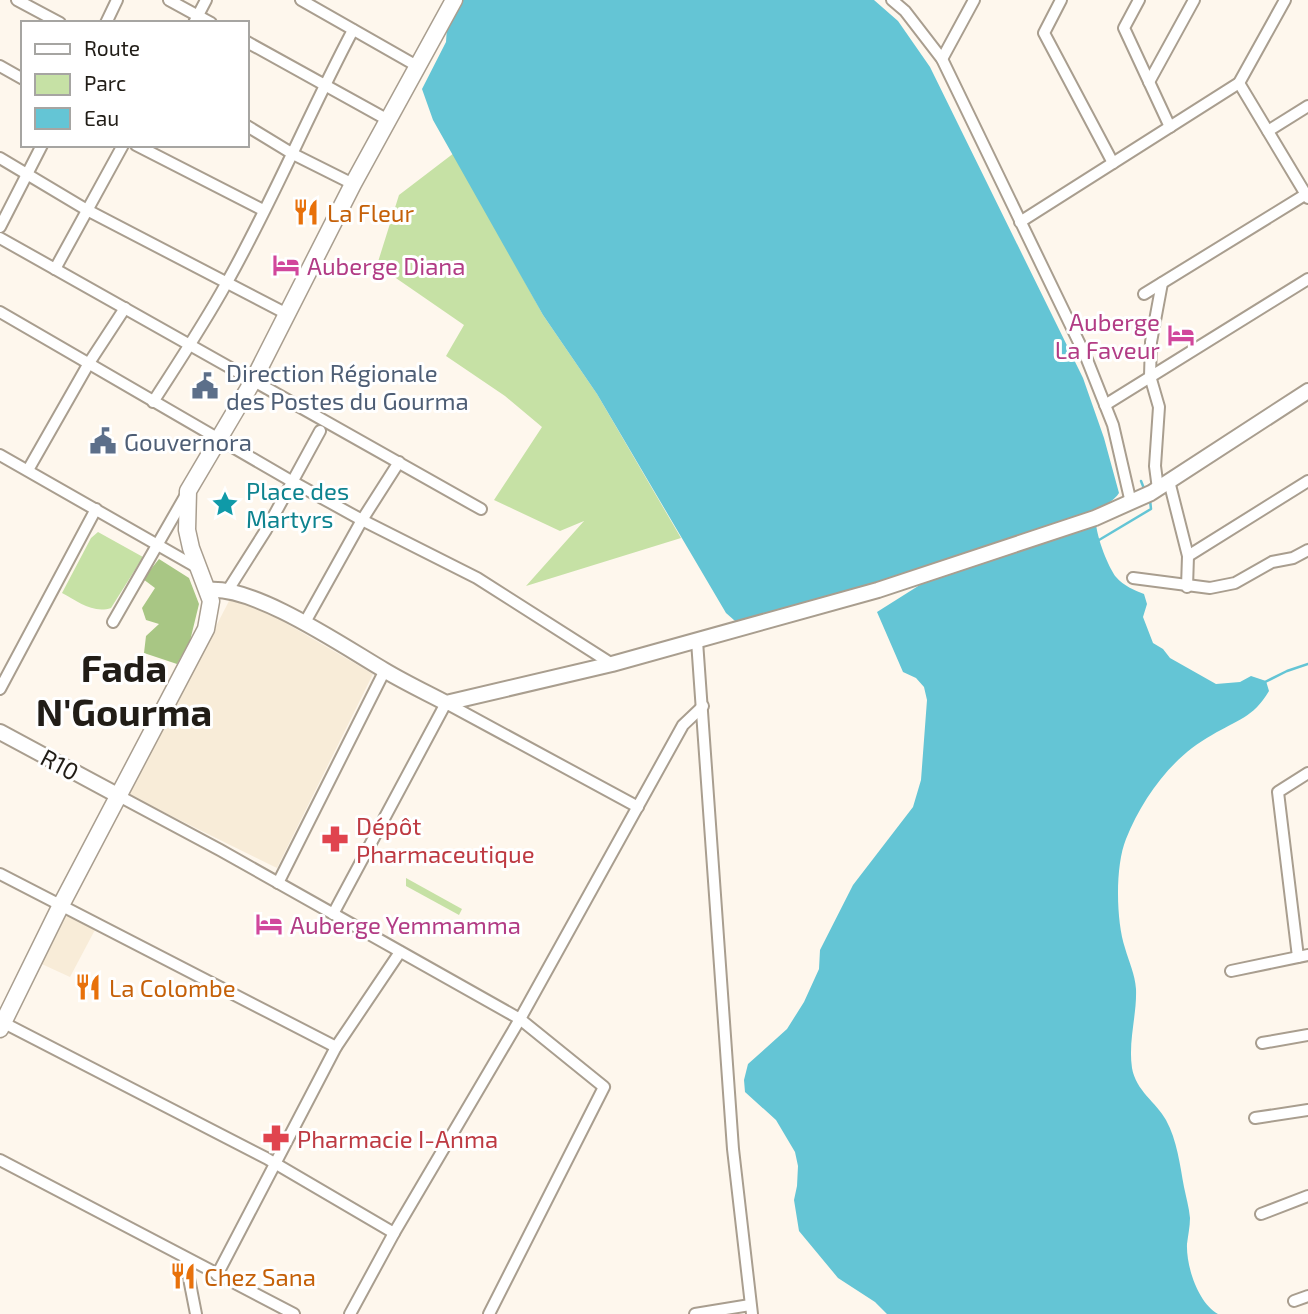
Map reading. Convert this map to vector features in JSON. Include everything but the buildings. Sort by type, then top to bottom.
[{"type":"highway","points":[[1,1024],[206,629],[211,611],[209,590],[198,568],[187,530],[188,491],[253,381],[353,184],[454,0]]},
{"type":"main road","points":[[209,590],[228,590],[250,596],[446,703],[697,642],[944,569],[1150,493],[1308,391]]},
{"type":"main road","name":"R10","points":[[0,732],[119,796]]},
{"type":"street","points":[[17,0],[56,21]]},
{"type":"street","points":[[107,21],[117,0]]},
{"type":"street","points":[[169,0],[196,19],[206,0]]},
{"type":"street","points":[[301,0],[417,66]]},
{"type":"street","points":[[892,0],[905,11],[942,59],[1086,357],[1113,425],[1188,556],[1187,587]]},
{"type":"street","points":[[942,59],[974,0]]},
{"type":"street","points":[[1061,0],[1044,33],[1113,163]]},
{"type":"street","points":[[1139,0],[1124,28],[1170,127]]},
{"type":"street","points":[[1149,82],[1194,0]]},
{"type":"street","points":[[1020,222],[1239,83],[1285,0]]},
{"type":"street","points":[[153,402],[227,282],[353,30]]},
{"type":"street","points":[[248,44],[388,120]]},
{"type":"street","points":[[0,66],[21,78]]},
{"type":"street","points":[[1144,294],[1307,195],[1239,83]]},
{"type":"street","points":[[1268,131],[1308,106]]},
{"type":"street","points":[[248,127],[293,154],[353,184]]},
{"type":"street","points":[[0,228],[41,147]]},
{"type":"street","points":[[55,270],[122,147]]},
{"type":"street","points":[[140,147],[263,210]]},
{"type":"street","points":[[0,158],[87,210],[287,314]]},
{"type":"street","points":[[0,238],[481,509]]},
{"type":"street","points":[[1105,405],[1308,279]]},
{"type":"street","points":[[1150,493],[1155,466],[1159,407],[1150,376],[1151,342],[1162,283]]},
{"type":"street","points":[[28,470],[89,363],[125,308]]},
{"type":"street","points":[[0,312],[293,482],[477,578],[612,664]]},
{"type":"street","points":[[228,590],[266,530],[320,431]]},
{"type":"street","points":[[0,456],[198,568]]},
{"type":"street","points":[[304,624],[362,520],[399,462]]},
{"type":"street","points":[[1188,556],[1308,481]]},
{"type":"street","points":[[113,622],[188,491]]},
{"type":"street","points":[[0,689],[96,509]]},
{"type":"street","points":[[1133,578],[1210,589],[1235,583],[1272,562],[1293,558],[1308,550]]},
{"type":"street","points":[[695,1314],[751,1309],[733,1149],[697,642]]},
{"type":"street","points":[[278,883],[385,670]]},
{"type":"street","points":[[333,914],[446,703],[638,807]]},
{"type":"street","points":[[350,1314],[394,1233],[520,1019],[683,725],[703,706]]},
{"type":"street","points":[[1231,971],[1303,956],[1278,792],[1308,773]]},
{"type":"street","points":[[119,796],[520,1019],[604,1087],[489,1314]]},
{"type":"street","points":[[0,874],[336,1047]]},
{"type":"street","points":[[217,1275],[336,1047],[400,952]]},
{"type":"street","points":[[1,1024],[275,1164],[394,1233]]},
{"type":"street","points":[[1262,1043],[1308,1035]]},
{"type":"street","points":[[1255,1118],[1308,1110]]},
{"type":"street","points":[[0,1160],[294,1314]]},
{"type":"street","points":[[1261,1214],[1308,1196]]},
{"type":"street","points":[[185,1258],[196,1314]]},
{"type":"street","points":[[1294,1301],[1308,1296]]},
{"type":"shaded area","points":[[229,601],[248,601],[373,674],[277,868],[129,795]]},
{"type":"shaded area","points":[[60,907],[97,926],[70,977],[33,960]]},
{"type":"green space","points":[[454,153],[543,315],[597,394],[681,538],[526,586],[584,521],[560,531],[494,500],[542,427],[505,396],[446,356],[464,325],[377,265],[399,195]]},
{"type":"green space","points":[[98,532],[143,557],[111,608],[104,609],[85,606],[62,593],[91,538]]},
{"type":"green space","points":[[159,559],[189,578],[199,604],[190,641],[177,664],[144,653],[146,636],[159,624],[146,620],[142,608],[155,588],[143,579]]},
{"type":"green space","points":[[406,878],[462,909],[459,915],[406,886]]},
{"type":"water","points":[[463,0],[874,0],[898,21],[930,67],[1083,378],[1104,438],[1119,493],[1101,509],[1096,521],[1105,556],[1113,572],[1122,583],[1144,594],[1147,604],[1143,617],[1153,643],[1163,649],[1170,658],[1216,684],[1240,682],[1251,676],[1266,681],[1269,691],[1251,713],[1198,744],[1160,780],[1141,808],[1126,839],[1118,878],[1122,937],[1136,989],[1132,1068],[1142,1090],[1162,1114],[1173,1136],[1190,1214],[1187,1253],[1191,1273],[1199,1293],[1218,1314],[887,1314],[875,1302],[838,1278],[799,1231],[794,1200],[798,1166],[795,1152],[776,1120],[745,1092],[744,1080],[748,1064],[787,1029],[804,1002],[819,969],[820,950],[853,885],[913,807],[921,780],[927,700],[924,687],[916,678],[903,672],[877,612],[942,571],[743,628],[726,613],[597,394],[543,315],[433,120],[422,89],[446,42],[447,27]]},
{"type":"waterway","points":[[1141,481],[1145,491]]},
{"type":"waterway","points":[[1099,540],[1151,509],[1150,500]]},
{"type":"waterway","points":[[1263,683],[1308,664]]},
{"type":"place","name":"La Fleur","points":[[306,212]]},
{"type":"place","name":"Auberge Diana","points":[[286,265]]},
{"type":"place","name":"Auberge La Faveur","points":[[1181,335]]},
{"type":"place","name":"Direction Régionale des Postes du Gourma","points":[[205,386]]},
{"type":"place","name":"Gouvernora","points":[[103,441]]},
{"type":"place","name":"Place des Martyrs","points":[[225,504]]},
{"type":"place","name":"Dépôt Pharmaceutique","points":[[335,839]]},
{"type":"place","name":"Auberge Yemmamma","points":[[269,924]]},
{"type":"place","name":"La Colombe","points":[[88,987]]},
{"type":"place","name":"Pharmacie I-Anma","points":[[276,1138]]},
{"type":"place","name":"Chez Sana","points":[[183,1276]]},
{"type":"district","name":"Fada N'Gourma","points":[[124,689]]}]
